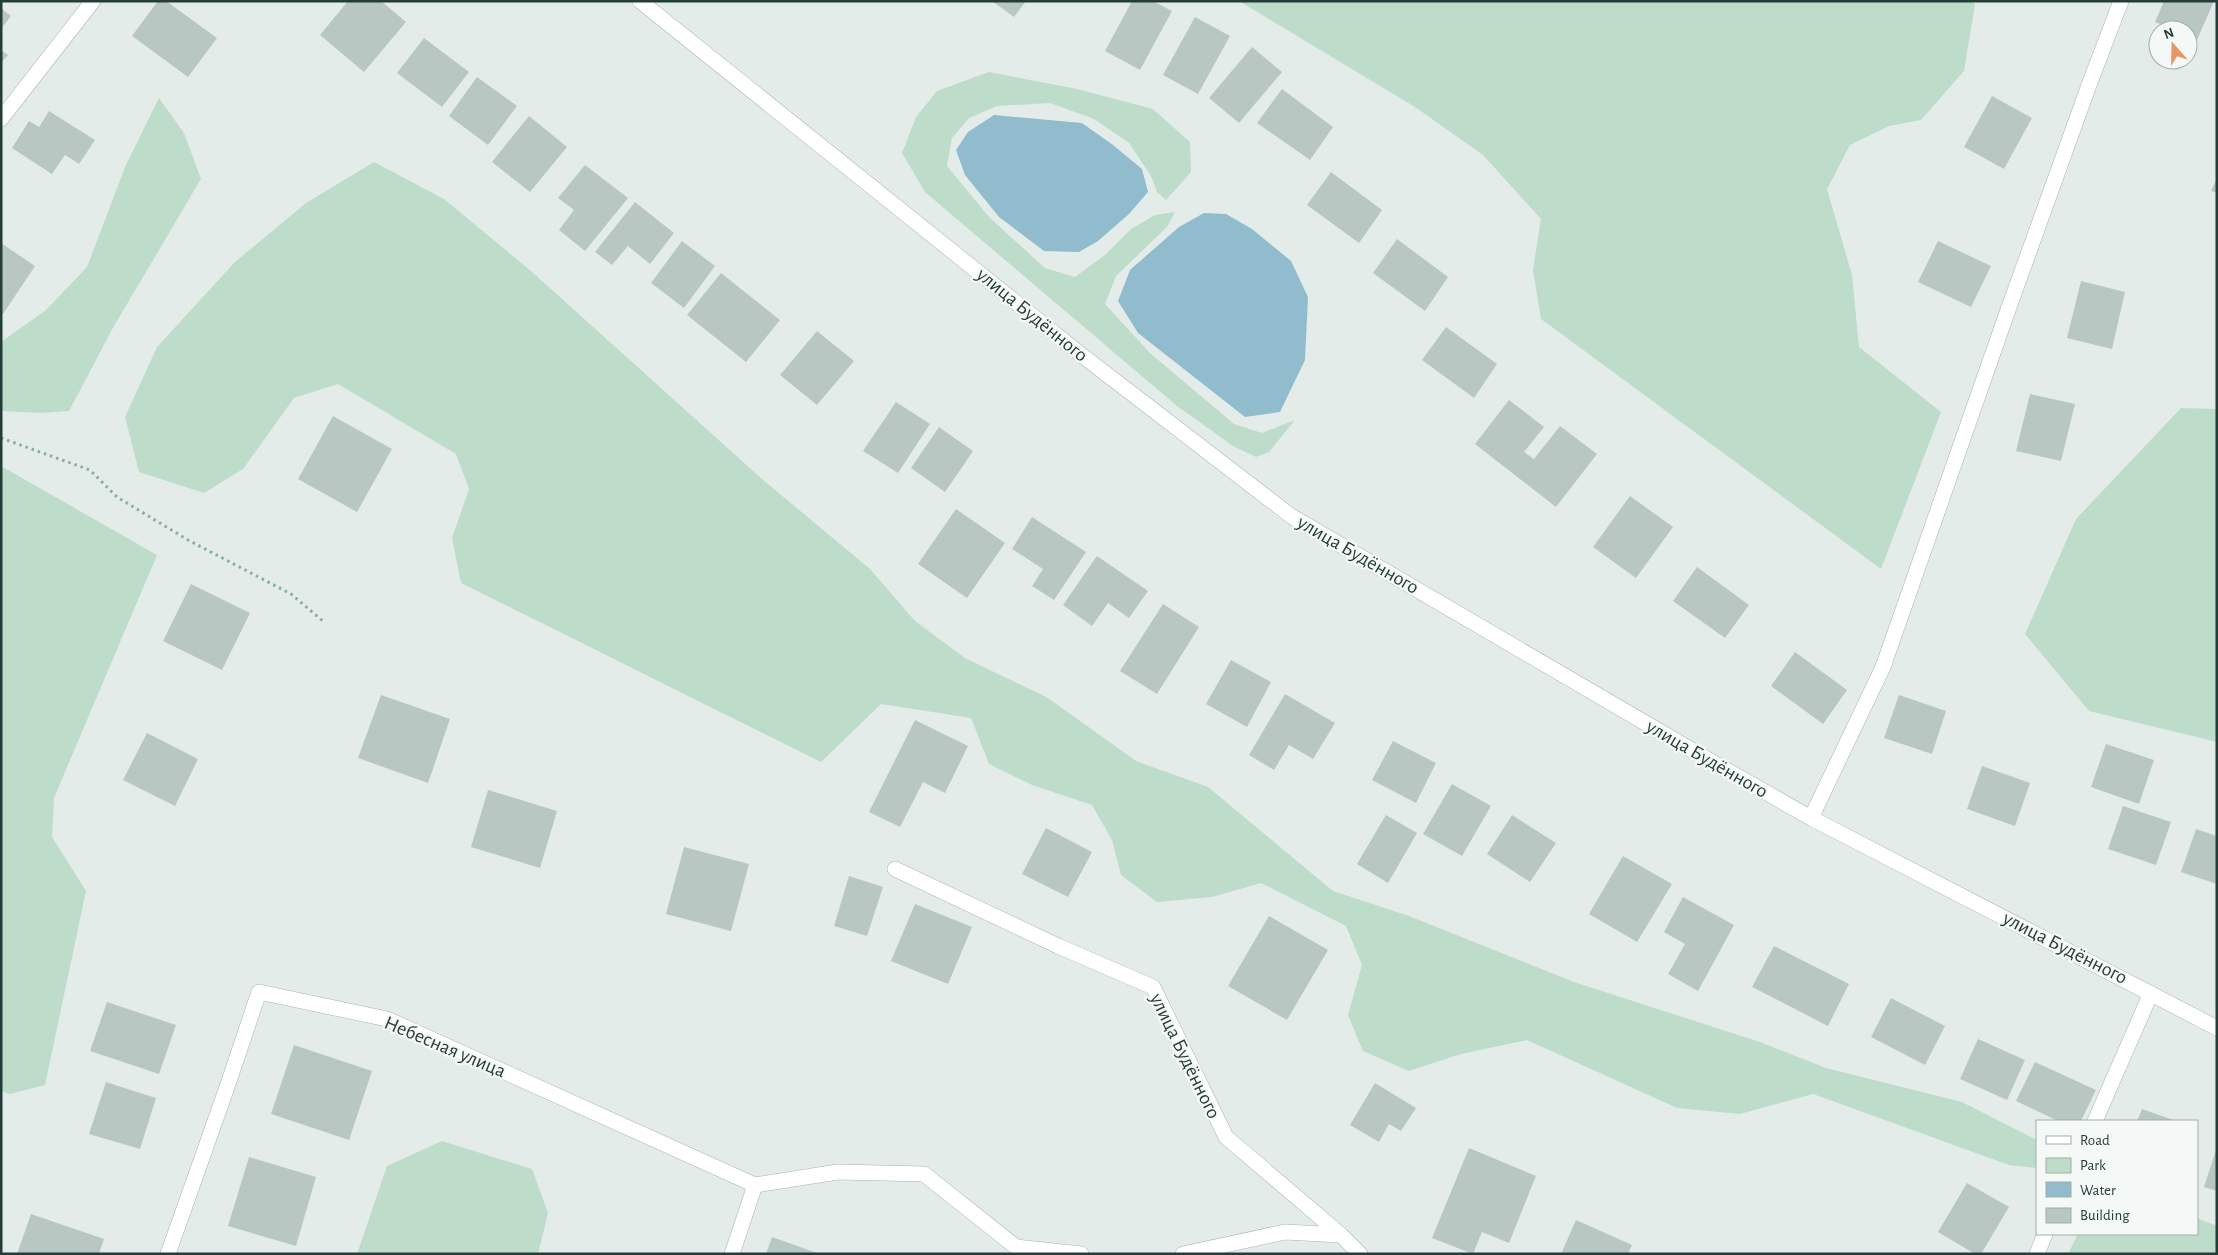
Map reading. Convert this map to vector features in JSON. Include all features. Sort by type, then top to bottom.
[{"type":"street","points":[[1,119],[93,1]]},
{"type":"street","name":"улица Будённого","points":[[640,1],[1079,353],[1291,516],[1811,818],[2217,1028]]},
{"type":"street","points":[[1811,818],[1883,667],[2018,282],[2121,1]]},
{"type":"street","name":"улица Будённого","points":[[895,870],[1058,946],[1153,987],[1226,1137],[1341,1235],[1360,1254]]},
{"type":"street","name":"Небесная улица","points":[[168,1254],[259,992],[386,1019],[755,1185]]},
{"type":"street","name":"улица Будённого","points":[[2095,1120],[2151,993]]},
{"type":"street","points":[[732,1254],[755,1185],[838,1172],[924,1174],[1016,1247],[1081,1254]]},
{"type":"street","points":[[1183,1254],[1285,1232],[1341,1235]]},
{"type":"street","points":[[2037,1254],[2045,1235]]},
{"type":"path","points":[[1,438],[90,470],[117,497],[188,540],[291,594],[324,622]]},
{"type":"green space","points":[[1239,1],[1972,1],[1975,4],[1964,71],[1921,120],[1889,126],[1850,145],[1827,189],[1852,275],[1859,347],[1941,412],[1881,569],[1541,319],[1533,270],[1541,219],[1483,155],[1415,107]]},
{"type":"green space","points":[[989,72],[1077,89],[1153,109],[1190,142],[1191,172],[1166,200],[1157,192],[1151,176],[1129,143],[1094,119],[1050,103],[997,106],[969,118],[952,138],[947,166],[989,217],[1045,268],[1075,277],[1105,255],[1131,229],[1155,215],[1175,212],[1167,227],[1116,276],[1105,304],[1150,353],[1234,424],[1262,433],[1295,420],[1269,452],[1256,457],[1233,446],[1177,406],[925,192],[902,153],[916,117],[937,91]]},
{"type":"green space","points":[[159,98],[184,133],[201,179],[114,326],[69,411],[41,413],[1,411],[1,342],[46,310],[87,267],[125,167]]},
{"type":"green space","points":[[374,162],[444,199],[531,271],[762,479],[870,569],[915,621],[965,658],[1048,698],[1136,761],[1208,787],[1333,891],[1409,916],[1574,982],[1760,1042],[1826,1068],[1962,1102],[2036,1139],[2036,1168],[2009,1165],[1813,1094],[1740,1114],[1677,1108],[1527,1040],[1461,1054],[1409,1071],[1363,1051],[1348,1015],[1362,965],[1346,926],[1261,883],[1212,897],[1157,902],[1121,875],[1112,840],[1092,805],[1032,785],[989,764],[971,718],[881,704],[821,762],[461,583],[452,538],[469,489],[456,454],[338,384],[294,398],[243,469],[204,493],[139,472],[125,417],[157,347],[235,262],[306,203]]},
{"type":"green space","points":[[2181,408],[2217,409],[2217,742],[2089,711],[2025,634],[2076,519]]},
{"type":"green space","points":[[1,466],[157,555],[54,798],[52,837],[86,891],[45,1085],[10,1094],[1,1091]]},
{"type":"green space","points":[[442,1141],[532,1169],[548,1213],[538,1254],[357,1254],[387,1166]]},
{"type":"green space","points":[[2198,1218],[2217,1226],[2217,1254],[2068,1254],[2078,1235],[2198,1235]]},
{"type":"water","points":[[994,115],[1082,123],[1142,169],[1148,192],[1129,214],[1098,241],[1079,252],[1044,251],[999,217],[965,175],[956,150],[968,132]]},
{"type":"water","points":[[1204,213],[1226,214],[1252,229],[1291,261],[1308,297],[1305,360],[1280,412],[1245,417],[1138,333],[1118,301],[1130,270],[1179,227]]},
{"type":"building","points":[[158,1],[166,1],[217,38],[188,77],[132,36]]},
{"type":"building","points":[[348,1],[381,1],[406,22],[364,72],[320,35]]},
{"type":"building","points":[[992,1],[1026,1],[1014,17]]},
{"type":"building","points":[[1132,1],[1153,1],[1172,11],[1140,70],[1105,51]]},
{"type":"building","points":[[2164,1],[2214,1],[2198,38],[2198,20],[2156,20]]},
{"type":"building","points":[[1,8],[11,16],[1,29]]},
{"type":"building","points":[[1195,17],[1230,36],[1198,94],[1163,75]]},
{"type":"building","points":[[424,38],[469,72],[442,107],[397,73]]},
{"type":"building","points":[[1252,47],[1282,72],[1239,123],[1209,98]]},
{"type":"building","points":[[1,50],[8,55],[1,63]]},
{"type":"building","points":[[477,77],[517,106],[488,145],[449,116]]},
{"type":"building","points":[[1282,89],[1333,127],[1310,160],[1257,123]]},
{"type":"building","points":[[1992,96],[2032,118],[2004,169],[1964,147]]},
{"type":"building","points":[[49,111],[95,140],[79,164],[65,155],[52,174],[12,148],[29,121],[39,127]]},
{"type":"building","points":[[529,116],[567,147],[530,192],[492,162]]},
{"type":"building","points":[[585,165],[628,198],[585,251],[559,230],[574,210],[558,198]]},
{"type":"building","points":[[1331,172],[1382,210],[1359,243],[1307,205]]},
{"type":"building","points":[[2217,178],[2217,193],[2211,191]]},
{"type":"building","points":[[635,202],[674,233],[650,264],[628,246],[612,265],[595,252]]},
{"type":"building","points":[[1397,239],[1448,277],[1425,311],[1373,273]]},
{"type":"building","points":[[682,241],[715,266],[684,308],[651,283]]},
{"type":"building","points":[[1938,241],[1991,266],[1971,307],[1918,282]]},
{"type":"building","points":[[1,243],[35,266],[3,314],[1,312]]},
{"type":"building","points":[[721,273],[780,320],[746,362],[687,315]]},
{"type":"building","points":[[2081,281],[2125,292],[2112,349],[2067,338]]},
{"type":"building","points":[[1446,327],[1497,364],[1474,398],[1422,360]]},
{"type":"building","points":[[817,331],[854,361],[817,405],[780,375]]},
{"type":"building","points":[[2030,394],[2075,404],[2061,461],[2016,451]]},
{"type":"building","points":[[1509,400],[1544,427],[1524,452],[1534,459],[1560,426],[1597,454],[1556,507],[1475,444]]},
{"type":"building","points":[[896,402],[930,424],[898,473],[863,451]]},
{"type":"building","points":[[333,416],[392,449],[357,512],[298,479]]},
{"type":"building","points":[[939,427],[973,451],[945,492],[911,468]]},
{"type":"building","points":[[1630,496],[1673,527],[1636,578],[1593,547]]},
{"type":"building","points":[[956,509],[1005,543],[967,598],[918,564]]},
{"type":"building","points":[[1032,517],[1086,552],[1054,600],[1032,586],[1043,569],[1012,549]]},
{"type":"building","points":[[1097,556],[1148,591],[1129,618],[1108,603],[1092,626],[1063,605]]},
{"type":"building","points":[[1697,567],[1749,605],[1725,638],[1673,601]]},
{"type":"building","points":[[191,584],[250,613],[222,670],[163,641]]},
{"type":"building","points":[[1163,604],[1199,627],[1157,694],[1120,671]]},
{"type":"building","points":[[1795,652],[1847,690],[1823,724],[1771,686]]},
{"type":"building","points":[[1231,660],[1271,682],[1247,727],[1206,704]]},
{"type":"building","points":[[1285,694],[1335,723],[1313,759],[1289,745],[1274,770],[1249,755]]},
{"type":"building","points":[[381,695],[450,719],[428,783],[358,758]]},
{"type":"building","points":[[1899,695],[1946,711],[1932,754],[1884,738]]},
{"type":"building","points":[[915,720],[968,746],[945,793],[923,782],[900,827],[869,812]]},
{"type":"building","points":[[147,733],[198,759],[175,806],[123,780]]},
{"type":"building","points":[[1393,741],[1436,763],[1416,803],[1372,780]]},
{"type":"building","points":[[2106,744],[2154,760],[2139,804],[2091,787]]},
{"type":"building","points":[[1982,766],[2030,783],[2015,826],[1967,809]]},
{"type":"building","points":[[1452,784],[1491,806],[1462,856],[1423,834]]},
{"type":"building","points":[[488,790],[557,811],[540,868],[471,847]]},
{"type":"building","points":[[2123,806],[2171,822],[2156,865],[2108,849]]},
{"type":"building","points":[[1386,815],[1417,833],[1388,883],[1357,864]]},
{"type":"building","points":[[1512,815],[1556,843],[1530,882],[1487,854]]},
{"type":"building","points":[[1046,828],[1092,852],[1068,897],[1022,874]]},
{"type":"building","points":[[2196,829],[2217,836],[2217,884],[2181,872]]},
{"type":"building","points":[[684,847],[749,864],[731,931],[666,914]]},
{"type":"building","points":[[1623,856],[1672,884],[1637,942],[1589,914]]},
{"type":"building","points":[[849,876],[883,887],[867,936],[834,926]]},
{"type":"building","points":[[1683,897],[1734,925],[1698,991],[1668,974],[1685,944],[1664,932]]},
{"type":"building","points":[[915,904],[972,927],[948,984],[891,961]]},
{"type":"building","points":[[1269,916],[1328,950],[1287,1020],[1228,986]]},
{"type":"building","points":[[1774,946],[1849,984],[1828,1026],[1752,987]]},
{"type":"building","points":[[1891,998],[1945,1026],[1925,1065],[1871,1037]]},
{"type":"building","points":[[107,1002],[176,1025],[159,1074],[90,1051]]},
{"type":"building","points":[[1978,1039],[2025,1060],[2007,1100],[1960,1079]]},
{"type":"building","points":[[294,1045],[372,1071],[349,1140],[271,1114]]},
{"type":"building","points":[[2035,1062],[2096,1090],[2081,1120],[2056,1120],[2016,1101]]},
{"type":"building","points":[[106,1082],[156,1098],[140,1149],[89,1134]]},
{"type":"building","points":[[1375,1083],[1416,1108],[1401,1131],[1389,1124],[1379,1142],[1350,1125]]},
{"type":"building","points":[[2142,1109],[2173,1120],[2137,1120]]},
{"type":"building","points":[[1469,1148],[1536,1176],[1509,1243],[1482,1232],[1473,1254],[1432,1238]]},
{"type":"building","points":[[2217,1150],[2217,1191],[2204,1187]]},
{"type":"building","points":[[249,1157],[316,1177],[296,1246],[228,1226]]},
{"type":"building","points":[[1967,1183],[2009,1207],[1981,1254],[1975,1254],[1938,1232]]},
{"type":"building","points":[[31,1214],[104,1239],[99,1254],[17,1254]]},
{"type":"building","points":[[1576,1220],[1632,1245],[1628,1254],[1561,1254]]},
{"type":"building","points":[[772,1237],[817,1253],[817,1254],[766,1254]]}]
